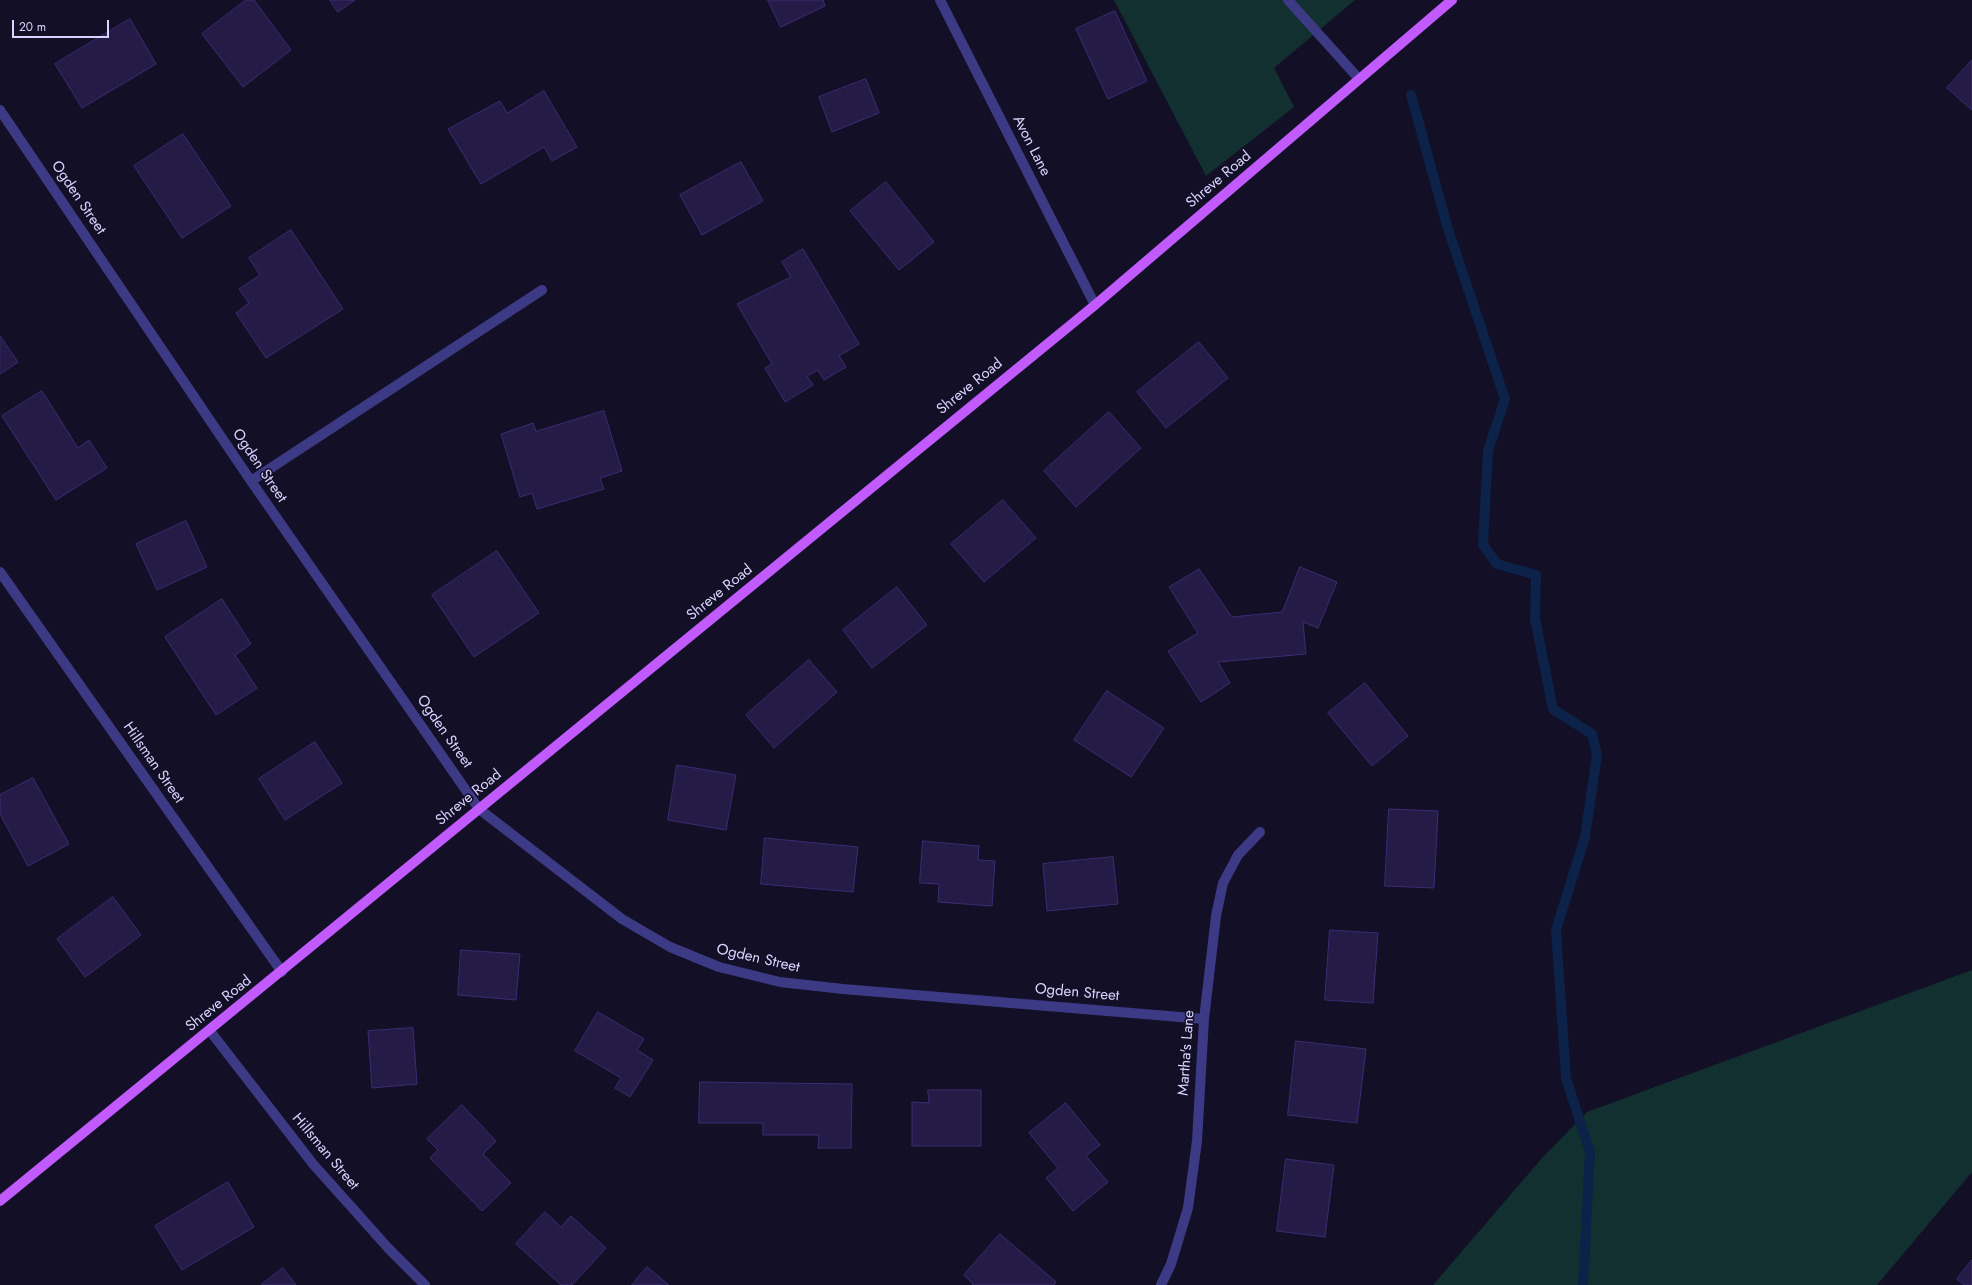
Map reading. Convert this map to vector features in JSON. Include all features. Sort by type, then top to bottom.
[{"type":"main road","name":"Shreve Road","points":[[0,1201],[210,1031],[1095,305],[1452,0]]},
{"type":"street","name":"Avon Lane","points":[[940,0],[1095,305]]},
{"type":"street","points":[[1288,0],[1359,79]]},
{"type":"street","name":"Ogden Street","points":[[0,110],[251,481],[479,809],[622,919],[670,947],[719,967],[780,982],[843,989],[864,989],[1204,1019]]},
{"type":"street","points":[[251,481],[542,290]]},
{"type":"street","name":"Hillsman Street","points":[[0,572],[282,972]]},
{"type":"street","name":"Martha's Lane","points":[[1161,1285],[1171,1264],[1188,1208],[1197,1142],[1204,1019],[1216,916],[1223,883],[1238,855],[1260,832]]},
{"type":"street","name":"Hillsman Street","points":[[210,1031],[313,1164],[389,1249],[425,1285]]},
{"type":"green space","points":[[1114,0],[1355,0],[1274,68],[1294,107],[1206,176]]},
{"type":"green space","points":[[1972,970],[1972,1172],[1877,1285],[1433,1285],[1542,1158],[1587,1112]]},
{"type":"building","points":[[246,0],[254,0],[291,50],[243,87],[202,34]]},
{"type":"building","points":[[330,0],[355,0],[338,12]]},
{"type":"building","points":[[768,0],[823,0],[825,6],[781,27]]},
{"type":"building","points":[[1115,11],[1147,81],[1108,99],[1076,29]]},
{"type":"building","points":[[130,19],[156,64],[82,108],[55,64]]},
{"type":"building","points":[[1972,60],[1972,110],[1947,88]]},
{"type":"building","points":[[866,79],[879,113],[832,132],[819,97]]},
{"type":"building","points":[[544,91],[577,147],[552,161],[544,147],[481,184],[448,129],[500,101],[507,113]]},
{"type":"building","points":[[183,134],[231,206],[182,238],[134,166]]},
{"type":"building","points":[[741,162],[763,201],[702,235],[680,195]]},
{"type":"building","points":[[886,182],[934,242],[899,270],[850,211]]},
{"type":"building","points":[[291,230],[343,309],[266,358],[236,313],[249,303],[239,289],[260,275],[249,258]]},
{"type":"building","points":[[803,249],[859,344],[839,356],[846,367],[824,380],[818,370],[807,376],[813,385],[785,402],[765,368],[772,364],[737,304],[791,277],[782,262]]},
{"type":"building","points":[[0,336],[18,362],[0,374]]},
{"type":"building","points":[[1199,342],[1228,378],[1166,428],[1137,392]]},
{"type":"building","points":[[42,391],[78,448],[89,440],[107,468],[56,500],[2,416]]},
{"type":"building","points":[[604,411],[622,471],[600,478],[604,489],[537,509],[532,493],[520,497],[501,434],[533,423],[536,431]]},
{"type":"building","points":[[1109,412],[1141,448],[1076,507],[1044,471]]},
{"type":"building","points":[[1003,500],[1036,538],[984,582],[951,544]]},
{"type":"building","points":[[186,521],[207,567],[157,590],[136,544]]},
{"type":"building","points":[[497,551],[539,613],[474,657],[432,595]]},
{"type":"building","points":[[1300,567],[1337,582],[1318,628],[1303,622],[1306,654],[1218,662],[1230,683],[1201,702],[1168,651],[1198,633],[1169,587],[1199,569],[1232,617],[1282,612]]},
{"type":"building","points":[[897,587],[927,625],[872,668],[843,630]]},
{"type":"building","points":[[222,599],[251,644],[235,655],[257,688],[216,715],[165,637]]},
{"type":"building","points":[[809,660],[837,692],[774,748],[746,715]]},
{"type":"building","points":[[1365,683],[1408,736],[1372,766],[1328,713]]},
{"type":"building","points":[[1107,691],[1164,728],[1131,777],[1074,740]]},
{"type":"building","points":[[315,742],[342,783],[285,820],[259,779]]},
{"type":"building","points":[[677,765],[736,775],[726,830],[668,820]]},
{"type":"building","points":[[33,778],[69,844],[28,866],[0,814],[0,795]]},
{"type":"building","points":[[1389,809],[1438,811],[1434,888],[1385,886]]},
{"type":"building","points":[[765,838],[858,847],[853,892],[761,884]]},
{"type":"building","points":[[923,841],[979,846],[978,860],[995,861],[992,906],[938,902],[939,884],[920,883]]},
{"type":"building","points":[[1113,857],[1118,904],[1047,911],[1043,864]]},
{"type":"building","points":[[113,897],[141,935],[85,977],[57,939]]},
{"type":"building","points":[[1330,930],[1378,933],[1373,1003],[1325,1000]]},
{"type":"building","points":[[461,950],[520,954],[516,1000],[458,995]]},
{"type":"building","points":[[598,1012],[644,1039],[637,1050],[653,1060],[630,1097],[615,1088],[621,1078],[575,1051]]},
{"type":"building","points":[[413,1028],[417,1084],[372,1088],[368,1031]]},
{"type":"building","points":[[1296,1041],[1366,1049],[1357,1123],[1288,1115]]},
{"type":"building","points":[[700,1082],[852,1084],[851,1148],[818,1148],[819,1135],[763,1135],[763,1123],[699,1123]]},
{"type":"building","points":[[928,1090],[981,1090],[981,1146],[912,1146],[912,1102],[929,1103]]},
{"type":"building","points":[[1066,1103],[1100,1145],[1086,1156],[1108,1182],[1073,1211],[1046,1178],[1058,1168],[1029,1133]]},
{"type":"building","points":[[462,1105],[496,1141],[483,1154],[511,1183],[482,1211],[430,1158],[438,1150],[427,1139]]},
{"type":"building","points":[[1286,1159],[1334,1165],[1325,1237],[1277,1231]]},
{"type":"building","points":[[228,1182],[254,1227],[182,1270],[155,1226]]},
{"type":"building","points":[[545,1212],[561,1227],[571,1216],[606,1248],[572,1285],[561,1285],[516,1244]]},
{"type":"building","points":[[1000,1234],[1056,1282],[1054,1285],[972,1285],[973,1284],[964,1275]]},
{"type":"building","points":[[1972,1260],[1972,1285],[1964,1285],[1957,1279]]},
{"type":"building","points":[[647,1267],[669,1285],[632,1285]]},
{"type":"building","points":[[283,1268],[296,1285],[261,1285]]},
{"type":"waterway","points":[[1411,95],[1448,229],[1505,399],[1488,451],[1483,545],[1497,564],[1536,575],[1535,619],[1553,709],[1592,734],[1597,755],[1585,837],[1556,930],[1566,1078],[1590,1152],[1583,1285]]}]
